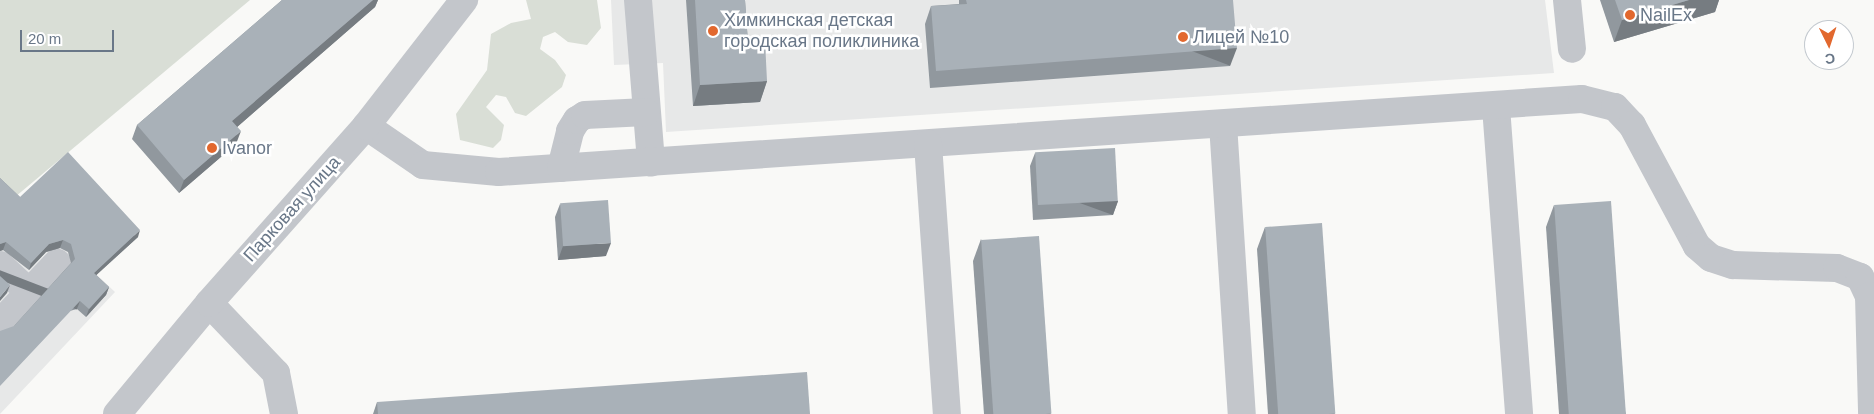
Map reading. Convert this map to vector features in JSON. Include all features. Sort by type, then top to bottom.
[{"type":"street","name":"Парковая улица","points":[[117,414],[209,303],[366,126],[464,0]]},
{"type":"street","points":[[638,0],[651,162]]},
{"type":"street","points":[[1567,0],[1572,49]]},
{"type":"street","points":[[366,126],[423,165],[499,172],[1582,99],[1616,106],[1632,125],[1697,246],[1711,258],[1733,266],[1837,268],[1860,276],[1869,296],[1872,414]]},
{"type":"street","points":[[1496,106],[1518,414]]},
{"type":"street","points":[[562,168],[570,131],[577,120],[585,115],[646,112]]},
{"type":"street","points":[[1223,124],[1242,414]]},
{"type":"street","points":[[928,144],[946,414]]},
{"type":"street","points":[[0,323],[57,263]]},
{"type":"street","points":[[0,265],[29,292]]},
{"type":"street","points":[[209,303],[276,373],[284,414]]},
{"type":"shaded area","points":[[0,0],[250,0],[15,197],[0,183]]},
{"type":"shaded area","points":[[526,0],[597,0],[601,28],[587,45],[568,42],[555,32],[543,37],[540,49],[555,60],[566,75],[562,87],[526,116],[515,113],[506,97],[496,95],[486,107],[504,125],[501,140],[493,148],[460,140],[456,114],[487,70],[491,34],[511,23],[531,19]]},
{"type":"shaded area","name":"Лицей №10","points":[[611,0],[1545,0],[1554,73],[666,132],[663,63],[614,65]]},
{"type":"shaded area","points":[[0,183],[115,292],[0,414]]},
{"type":"building","points":[[282,0],[373,0],[232,121],[241,131],[184,180],[137,125]]},
{"type":"building","name":"Химкинская детская городская поликлиника","points":[[695,0],[745,0],[748,43],[765,41],[767,81],[700,85]]},
{"type":"building","points":[[966,0],[1233,0],[1237,48],[936,71],[931,6],[967,4]]},
{"type":"building","points":[[1615,0],[1689,0],[1622,20]]},
{"type":"building","points":[[1115,148],[1118,201],[1038,205],[1035,152]]},
{"type":"building","points":[[68,152],[140,230],[94,273],[109,287],[89,309],[80,301],[0,386],[0,331],[14,326],[75,259],[71,244],[63,240],[49,244],[31,263],[6,242],[0,244],[0,178],[20,197]]},
{"type":"building","points":[[608,200],[611,243],[563,246],[560,203]]},
{"type":"building","points":[[1611,201],[1626,414],[1569,414],[1554,205]]},
{"type":"building","points":[[1322,223],[1335,414],[1278,414],[1265,227]]},
{"type":"building","points":[[1039,236],[1051,414],[993,414],[981,240]]},
{"type":"building","points":[[0,276],[10,285],[0,297]]},
{"type":"building","points":[[807,372],[810,414],[378,414],[377,402]]},
{"type":"place","name":"NailEx","points":[[1630,15]]},
{"type":"place","name":"Химкинская детская городская поликлиника","points":[[713,31]]},
{"type":"place","name":"Лицей №10","points":[[1183,37]]},
{"type":"place","name":"Ivanor","points":[[212,148]]}]
